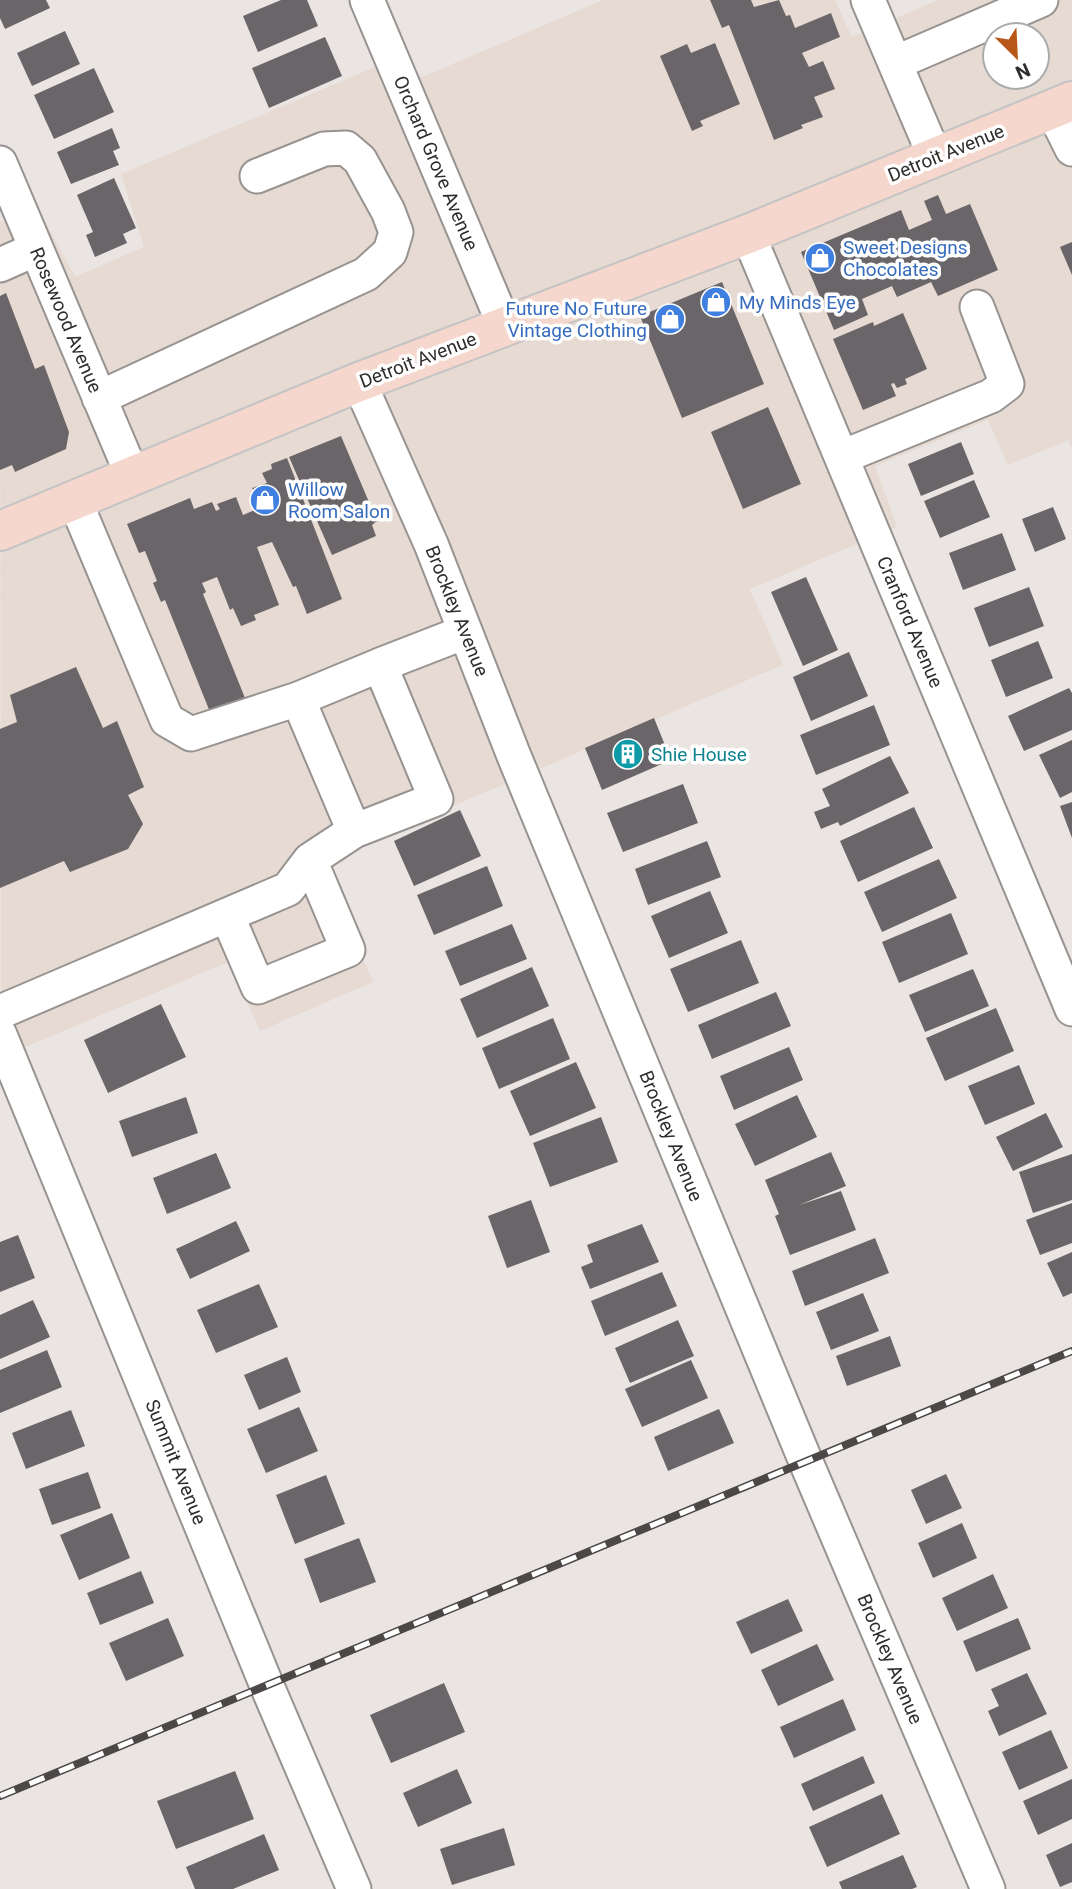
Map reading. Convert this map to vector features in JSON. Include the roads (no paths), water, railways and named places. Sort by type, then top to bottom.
[{"type":"main road","name":"Detroit Avenue","points":[[0,531],[359,382],[748,234],[1062,105]]},
{"type":"street","name":"Orchard Grove Avenue","points":[[367,0],[505,327]]},
{"type":"street","points":[[868,0],[935,157]]},
{"type":"street","points":[[895,63],[1041,0]]},
{"type":"street","points":[[1062,105],[1072,149]]},
{"type":"street","points":[[99,398],[366,274],[390,252],[396,232],[388,211],[360,160],[346,148],[324,149],[257,176]]},
{"type":"street","name":"Rosewood Avenue","points":[[0,163],[133,477]]},
{"type":"street","name":"Cranford Avenue","points":[[748,234],[1072,1009]]},
{"type":"street","points":[[0,264],[36,249]]},
{"type":"street","points":[[842,457],[991,396],[1007,384],[977,307]]},
{"type":"street","name":"Brockley Avenue","points":[[359,382],[431,544],[514,755],[806,1462],[988,1889]]},
{"type":"street","points":[[75,501],[167,720],[191,734],[298,699],[466,632]]},
{"type":"street","points":[[0,1012],[288,889],[310,860],[354,831],[436,799],[380,666]]},
{"type":"street","points":[[298,699],[354,831]]},
{"type":"street","points":[[227,915],[258,987],[348,950],[310,860]]},
{"type":"street","name":"Summit Avenue","points":[[0,1035],[267,1686],[354,1889]]},
{"type":"railway","points":[[0,1796],[1072,1351]]},
{"type":"place","name":"Sweet Designs Chocolates","points":[[820,258]]},
{"type":"place","name":"My Minds Eye","points":[[716,302]]},
{"type":"place","name":"Future No Future Vintage Clothing","points":[[670,319]]},
{"type":"place","name":"Willow Room Salon","points":[[265,500]]},
{"type":"place","name":"Shie House","points":[[628,754]]}]
